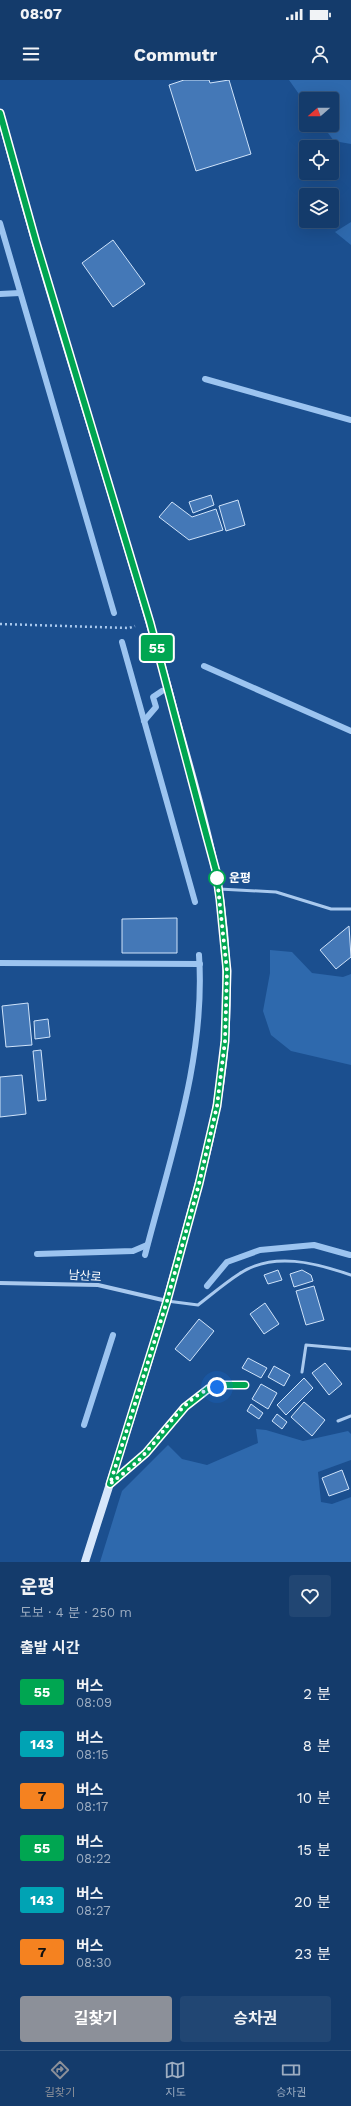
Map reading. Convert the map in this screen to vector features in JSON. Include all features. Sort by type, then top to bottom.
[{"type":"main road","points":[[0,113],[38,249],[150,622],[206,834],[218,889],[227,971],[225,1041],[217,1106],[199,1184],[167,1301],[85,1562]]},
{"type":"street","name":"남산로","points":[[0,1283],[98,1286],[167,1301]]},
{"type":"lane","points":[[218,889],[276,892],[331,909],[351,910]]},
{"type":"lane","points":[[167,1301],[198,1305],[240,1273],[263,1264],[286,1260],[323,1265],[351,1275]]},
{"type":"lane","points":[[302,1372],[306,1345],[351,1349]]},
{"type":"lane","points":[[110,1484],[146,1453],[185,1407],[208,1389],[226,1385],[245,1385]]},
{"type":"lane","points":[[338,1421],[351,1416]]},
{"type":"path","points":[[0,624],[129,628],[150,622]]},
{"type":"shaded area","points":[[289,80],[351,80],[351,144],[339,142],[339,140],[333,140],[327,132],[339,132],[339,92],[299,92],[299,94]]},
{"type":"shaded area","points":[[351,222],[351,245],[335,232]]},
{"type":"shaded area","points":[[270,950],[292,952],[312,973],[343,977],[351,974],[351,1065],[291,1051],[271,1035],[263,1011],[270,973]]},
{"type":"shaded area","points":[[256,1429],[266,1430],[303,1441],[348,1431],[351,1434],[351,1460],[318,1472],[321,1502],[332,1504],[351,1497],[351,1562],[100,1562],[122,1491],[168,1445],[182,1459],[207,1465],[258,1443]]},
{"type":"building","points":[[184,80],[209,80],[210,83],[229,80],[251,154],[196,171],[169,85]]},
{"type":"building","points":[[113,240],[145,284],[113,307],[82,263]]},
{"type":"building","points":[[211,495],[214,505],[193,513],[189,502]]},
{"type":"building","points":[[238,500],[245,525],[226,531],[219,506]]},
{"type":"building","points":[[172,502],[192,517],[216,509],[223,530],[189,540],[159,517]]},
{"type":"building","points":[[177,918],[177,953],[122,953],[122,919]]},
{"type":"building","points":[[349,926],[351,957],[336,969],[320,950]]},
{"type":"building","points":[[28,1003],[32,1045],[6,1047],[2,1006]]},
{"type":"building","points":[[48,1019],[50,1037],[35,1039],[34,1021]]},
{"type":"building","points":[[41,1050],[46,1100],[38,1101],[33,1051]]},
{"type":"building","points":[[22,1075],[26,1114],[0,1117],[0,1077]]},
{"type":"building","points":[[278,1270],[282,1280],[268,1284],[264,1275]]},
{"type":"building","points":[[302,1270],[311,1275],[313,1281],[294,1287],[290,1274]]},
{"type":"building","points":[[314,1286],[324,1320],[306,1325],[296,1291]]},
{"type":"building","points":[[265,1303],[279,1324],[264,1334],[250,1314]]},
{"type":"building","points":[[199,1319],[214,1331],[190,1361],[175,1349]]},
{"type":"building","points":[[248,1358],[267,1368],[261,1378],[242,1368]]},
{"type":"building","points":[[325,1363],[342,1384],[329,1395],[312,1373]]},
{"type":"building","points":[[274,1366],[290,1375],[284,1386],[268,1377]]},
{"type":"building","points":[[304,1378],[313,1388],[286,1415],[277,1405]]},
{"type":"building","points":[[261,1384],[277,1393],[268,1409],[252,1399]]},
{"type":"building","points":[[304,1402],[325,1420],[312,1436],[291,1417]]},
{"type":"building","points":[[251,1404],[263,1413],[259,1419],[247,1411]]},
{"type":"building","points":[[277,1414],[287,1422],[282,1429],[272,1421]]},
{"type":"building","points":[[342,1470],[349,1489],[329,1496],[322,1478]]},
{"type":"waterway","points":[[0,223],[114,613]]},
{"type":"waterway","points":[[0,294],[20,293]]},
{"type":"waterway","points":[[205,379],[351,420]]},
{"type":"waterway","points":[[122,642],[195,902]]},
{"type":"waterway","points":[[204,666],[351,731]]},
{"type":"waterway","points":[[144,721],[156,707],[153,697],[162,691]]},
{"type":"waterway","points":[[145,1255],[175,1144],[192,1069],[200,993],[199,955]]},
{"type":"waterway","points":[[0,963],[200,964]]},
{"type":"waterway","points":[[37,1254],[133,1251],[147,1245]]},
{"type":"waterway","points":[[207,1286],[227,1262],[260,1250],[314,1245],[350,1255]]},
{"type":"waterway","points":[[84,1425],[113,1335]]},
{"type":"bus line","name":"55","points":[[0,113],[36,242],[150,622],[216,871],[222,911],[227,971],[225,1041],[217,1106],[199,1184],[167,1301],[110,1484],[146,1453],[185,1407],[208,1389],[226,1385],[245,1385]]},
{"type":"place","name":"운평","points":[[217,878]]},
{"type":"route","points":[[217,878],[222,911],[227,971],[225,1041],[217,1106],[199,1184],[167,1301],[110,1484],[146,1453],[185,1407],[208,1389],[217,1387]]}]
